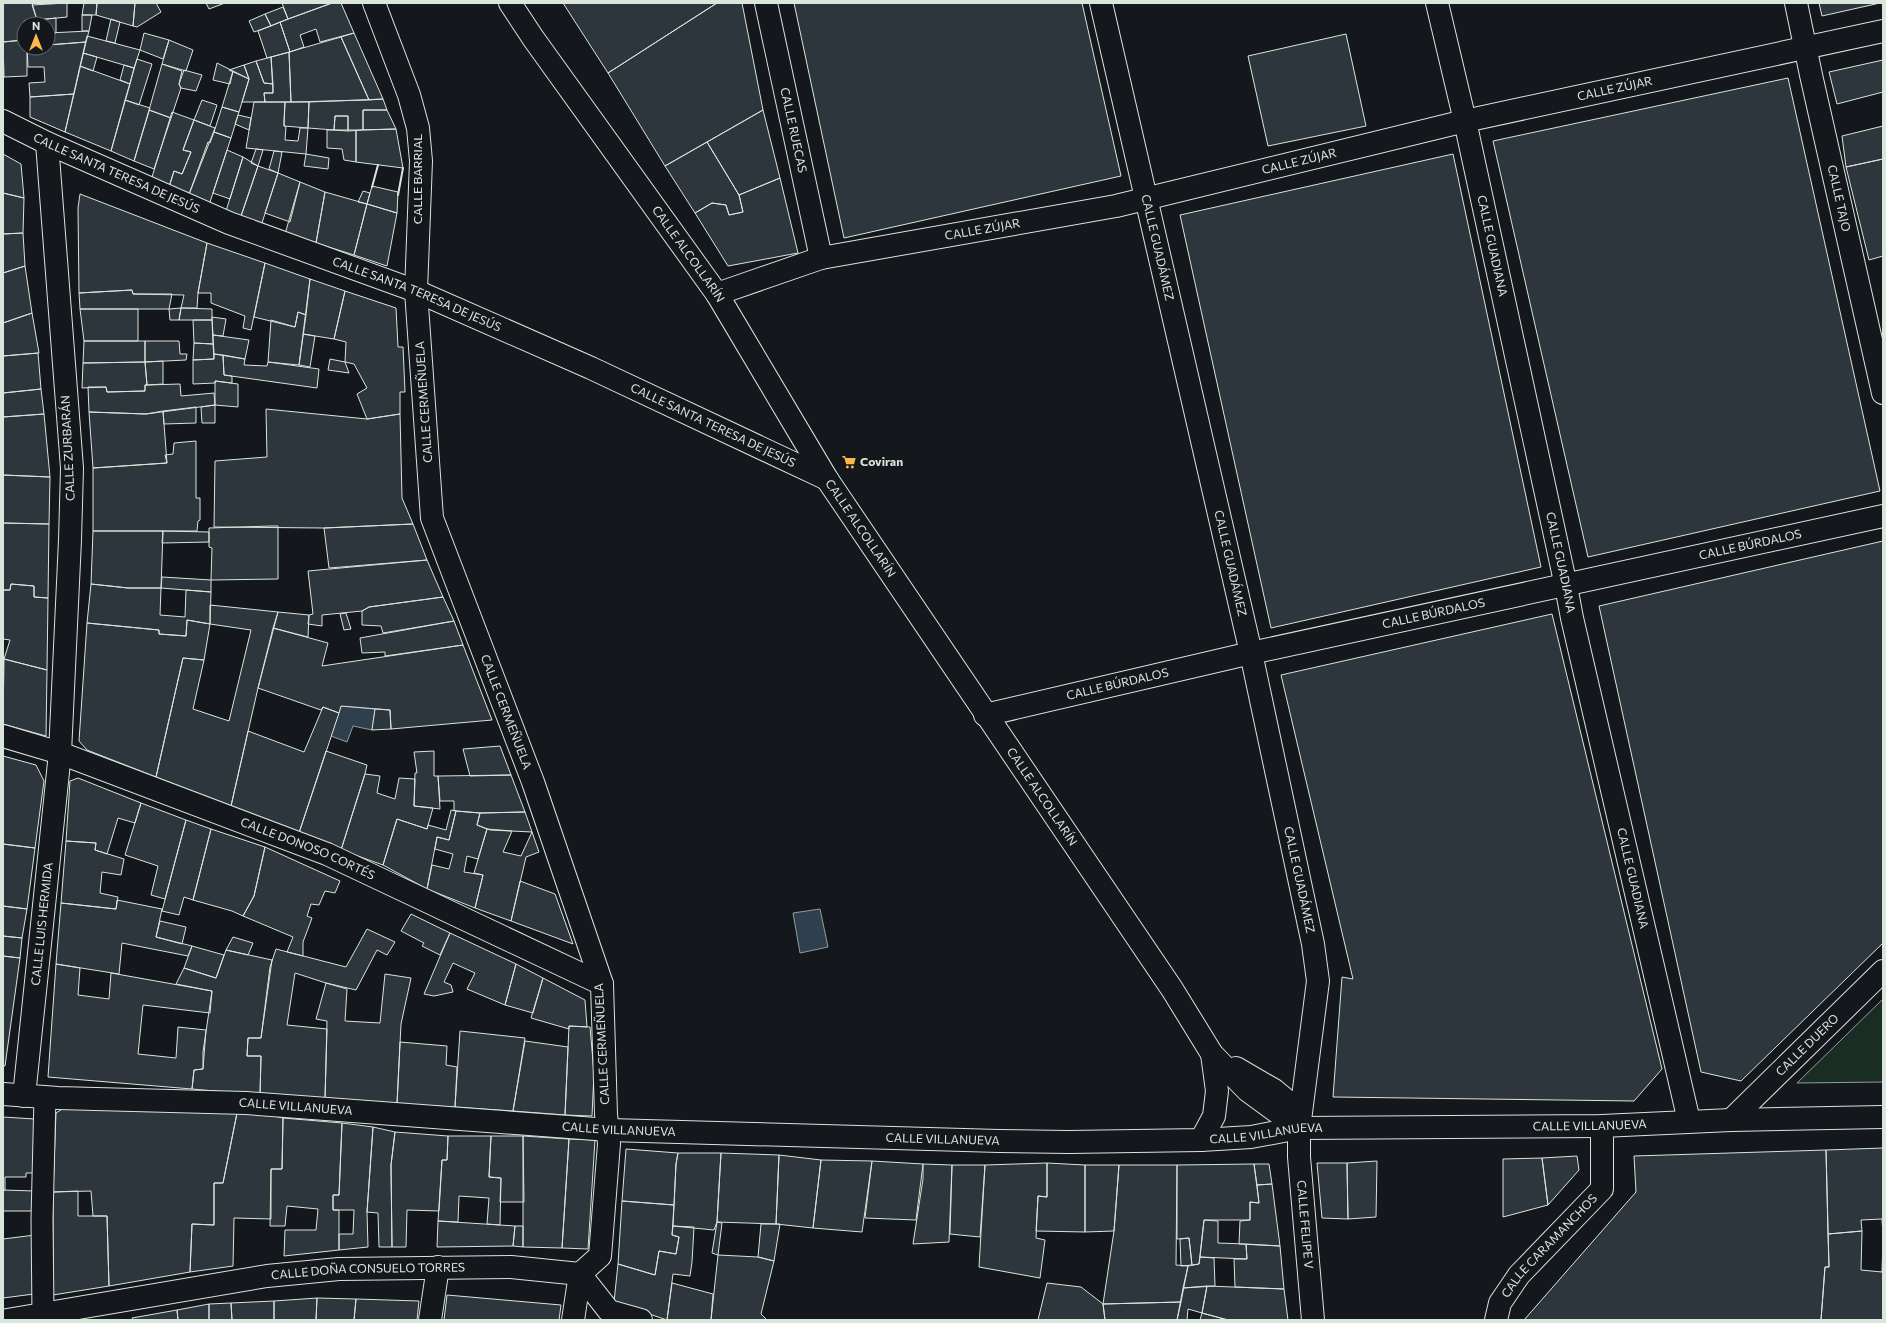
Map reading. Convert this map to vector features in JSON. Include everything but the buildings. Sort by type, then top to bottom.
[{"type":"street","name":"CALLE BARRIAL","points":[[374,3],[409,95],[418,128],[421,161],[416,291]]},
{"type":"street","name":"CALLE ALCOLLARÍN","points":[[510,3],[533,38],[717,294],[827,479],[985,715],[1172,989],[1212,1054],[1247,1090],[1299,1128]]},
{"type":"street","name":"CALLE RUECAS","points":[[766,3],[821,258]]},
{"type":"street","name":"CALLE GUADÁMEZ","points":[[1101,3],[1251,654],[1313,944],[1318,981],[1299,1128]]},
{"type":"street","name":"CALLE GUADIANA","points":[[1437,3],[1465,121],[1572,618],[1689,1121]]},
{"type":"street","name":"CALLE TAJO","points":[[1796,3],[1883,393]]},
{"type":"street","name":"CALLE ZÚJAR","points":[[717,294],[821,258],[1116,206],[1465,121],[1807,49],[1883,31]]},
{"type":"street","points":[[3,105],[7,123]]},
{"type":"street","name":"CALLE SANTA TERESA DE JESÚS","points":[[7,123],[47,143],[229,223],[416,291],[591,368],[827,479]]},
{"type":"street","name":"CALLE ZURBARÁN","points":[[47,143],[72,468],[60,753]]},
{"type":"street","name":"CALLE CERMEÑUELA","points":[[416,291],[432,518],[533,782],[602,984],[606,1114],[609,1130]]},
{"type":"street","name":"CALLE BÚRDALOS","points":[[985,715],[1251,654],[1883,516]]},
{"type":"street","name":"CALLE DONOSO CORTÉS","points":[[3,736],[60,753],[327,854],[602,984]]},
{"type":"street","name":"CALLE LUIS HERMIDA","points":[[24,1095],[60,753]]},
{"type":"street","name":"CALLE DUERO","points":[[1731,1120],[1883,971]]},
{"type":"street","name":"CALLE ALCOLLARÍN","points":[[1201,1140],[1214,1116],[1217,1091],[1212,1054]]},
{"type":"street","points":[[24,1095],[42,1219],[43,1314]]},
{"type":"street","name":"CALLE VILLANUEVA","points":[[24,1095],[246,1103],[609,1130],[999,1141],[1201,1140],[1251,1137],[1299,1128],[1602,1126],[1689,1121],[1883,1117]]},
{"type":"street","name":"CALLE CARAMANCHOS","points":[[1496,1320],[1500,1303],[1519,1275],[1602,1189],[1602,1126]]},
{"type":"street","name":"CALLE FELIPE V","points":[[1299,1128],[1299,1157],[1313,1320]]},
{"type":"street","points":[[573,1320],[580,1274],[600,1256],[610,1144],[609,1130]]},
{"type":"street","points":[[430,1320],[438,1267]]},
{"type":"street","name":"CALLE DOÑA CONSUELO TORRES","points":[[7,1320],[43,1314],[84,1314],[267,1276],[339,1269],[511,1267],[580,1274]]},
{"type":"street","points":[[580,1274],[609,1311],[641,1320]]},
{"type":"green space","points":[[1883,999],[1883,1082],[1797,1083]]},
{"type":"water","points":[[341,706],[375,709],[372,730],[353,726],[347,742],[331,736]]},
{"type":"water","points":[[820,909],[828,947],[800,953],[793,913]]},
{"type":"wall","points":[[372,187],[378,165]]},
{"type":"wall","points":[[398,195],[403,168]]},
{"type":"place","name":"Coviran","points":[[849,462]]}]
